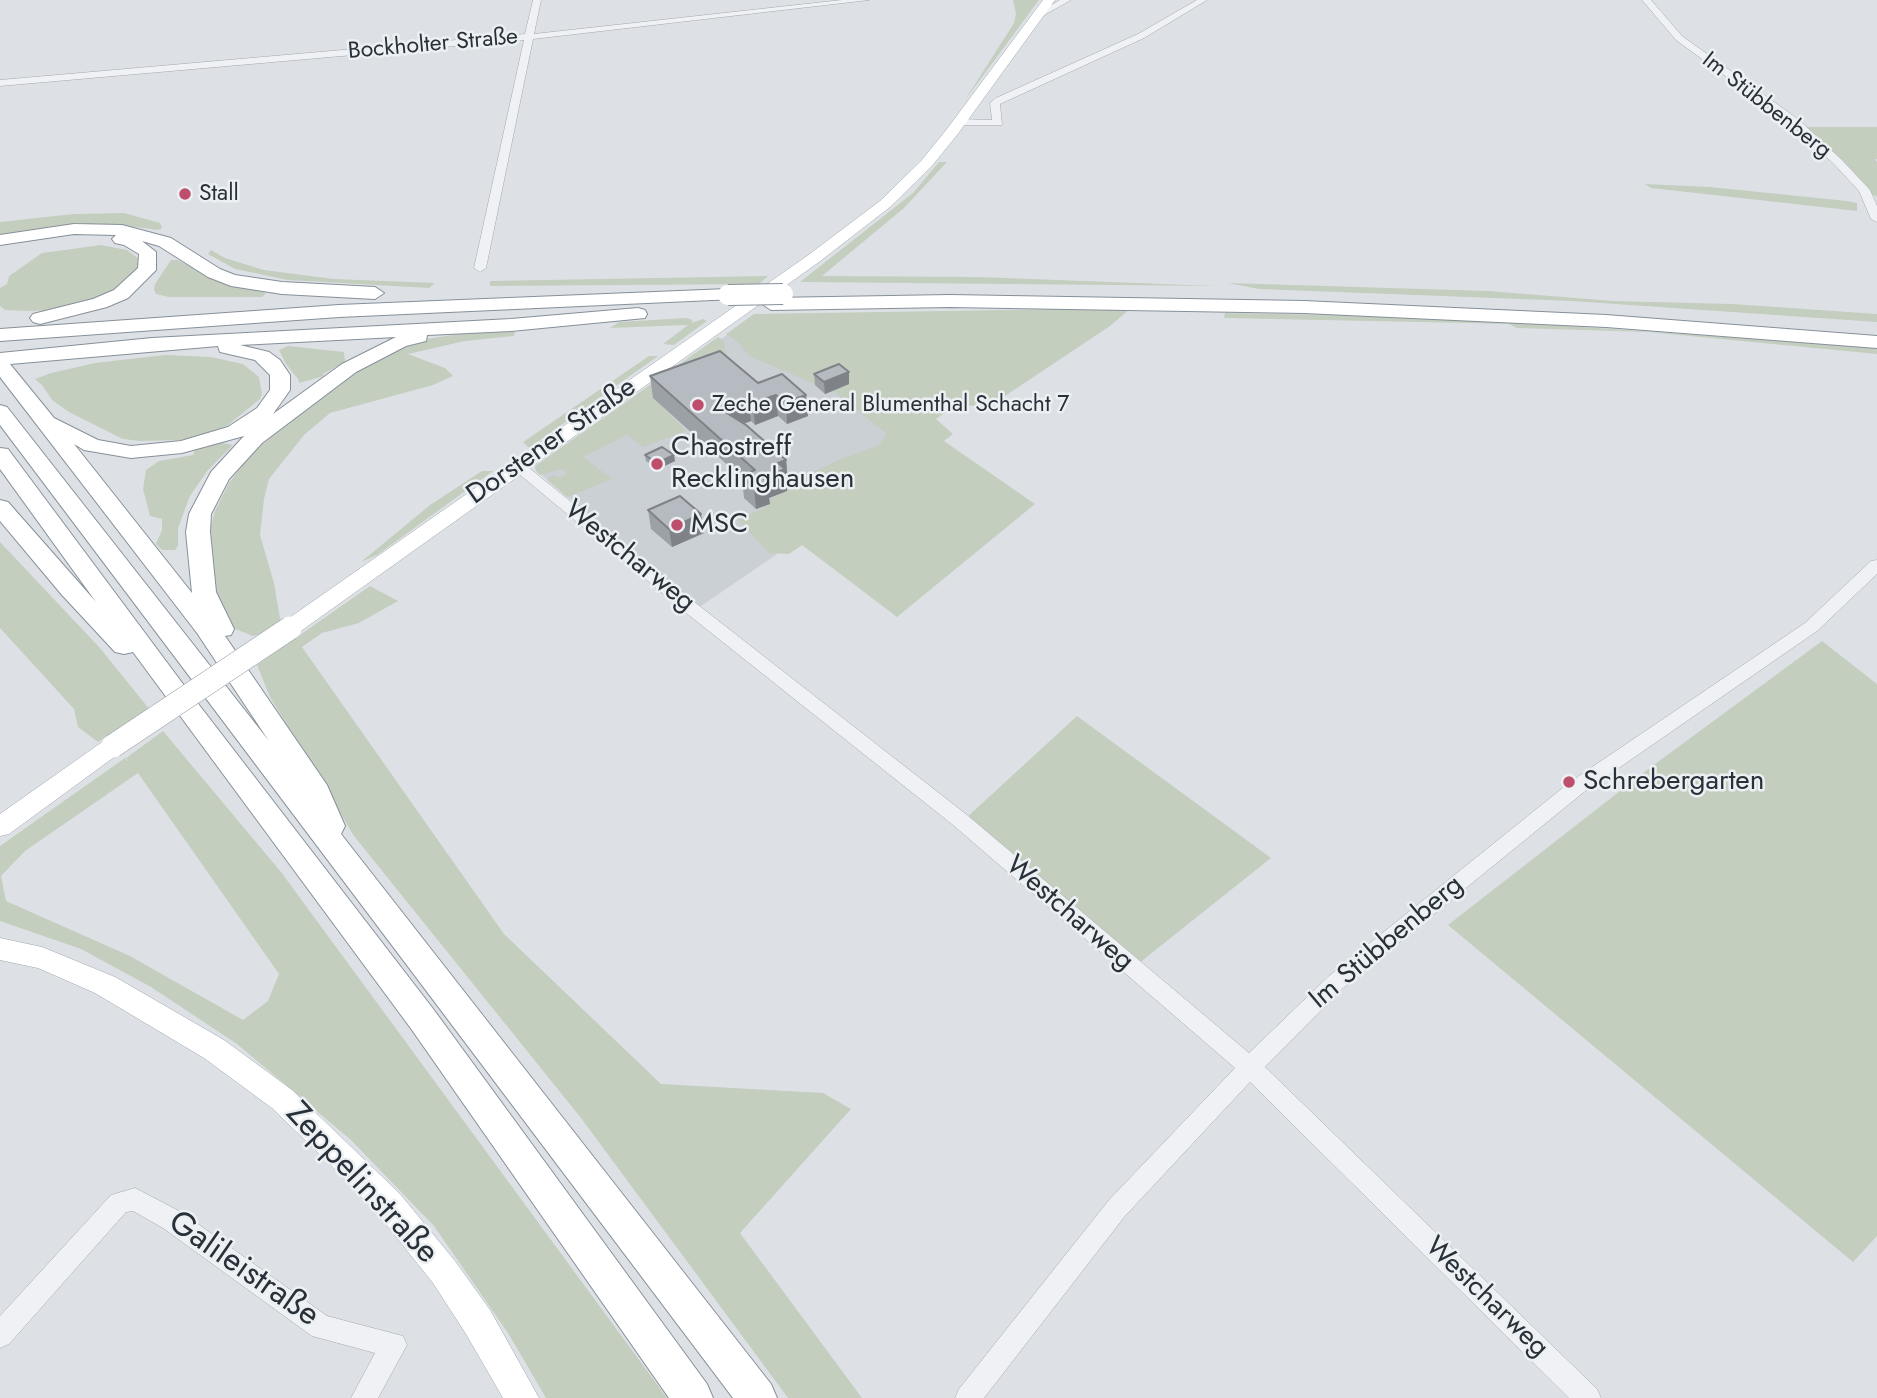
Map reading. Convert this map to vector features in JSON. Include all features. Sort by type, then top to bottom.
[{"type":"highway","points":[[0,240],[74,229],[122,230],[165,242],[214,273],[232,280],[308,290],[439,295]]},
{"type":"highway","points":[[0,258],[52,241],[83,237],[111,237],[130,241],[148,252],[147,270],[121,294],[75,311],[24,321]]},
{"type":"highway","points":[[0,323],[232,306],[439,295],[627,291],[724,300]]},
{"type":"highway","points":[[777,299],[914,291],[1301,297],[1589,311],[1877,332]]},
{"type":"highway","points":[[4,351],[408,316],[777,299],[1304,307],[1606,321],[1877,342]]},
{"type":"highway","points":[[256,702],[252,682],[209,606],[204,592],[198,532],[200,514],[219,477],[254,438],[368,356],[399,342],[432,334],[724,300]]},
{"type":"highway","points":[[47,354],[258,337],[511,325]]},
{"type":"highway","points":[[4,351],[47,354],[209,346],[240,349],[262,356],[280,375],[280,390],[264,412],[236,432],[207,442],[151,452],[105,449],[92,445],[38,416]]},
{"type":"highway","points":[[4,351],[38,416],[206,627],[317,792],[346,859]]},
{"type":"highway","points":[[0,411],[757,1398]]},
{"type":"highway","points":[[0,454],[173,689],[423,1020],[693,1398]]},
{"type":"highway","points":[[1,508],[71,590],[130,652],[173,689]]},
{"type":"main road","name":"Dorstener Straße","points":[[0,827],[290,628],[813,259],[885,204],[926,164],[1049,0]]},
{"type":"main road","points":[[0,934],[42,958]]},
{"type":"main road","name":"Zeppelinstraße","points":[[0,949],[42,958],[105,985],[214,1049],[282,1099],[381,1195],[436,1262],[478,1322],[522,1398]]},
{"type":"street","points":[[480,268],[537,0]]},
{"type":"street","name":"Bockholter Straße","points":[[0,83],[530,37],[864,0]]},
{"type":"street","points":[[1036,16],[1067,0]]},
{"type":"street","points":[[959,122],[998,123],[995,103],[1000,100],[1141,36],[1203,0]]},
{"type":"street","name":"Im Stübbenberg","points":[[1646,0],[1679,38],[1795,122],[1838,162],[1864,190],[1877,219]]},
{"type":"street","name":"Westcharweg","points":[[518,466],[696,612],[960,820],[1250,1067],[1588,1398]]},
{"type":"street","name":"Im Stübbenberg","points":[[968,1398],[1117,1208],[1250,1067],[1336,982],[1577,787],[1811,627],[1877,565]]},
{"type":"street","name":"Galileistraße","points":[[0,1335],[119,1203],[135,1199],[172,1220],[321,1327],[394,1345],[364,1398]]},
{"type":"shaded area","name":"Zeche General Blumenthal Schacht 7","points":[[747,321],[943,441],[698,608],[535,469]]},
{"type":"green space","points":[[1013,0],[1039,0],[965,100],[1014,23],[1016,14]]},
{"type":"green space","points":[[1804,127],[1877,127],[1877,197],[1867,191]]},
{"type":"green space","points":[[939,162],[947,162],[904,208],[822,276],[978,277],[1217,286],[800,282],[913,193]]},
{"type":"green space","points":[[1645,184],[1710,187],[1847,201],[1857,203],[1857,211],[1651,188]]},
{"type":"green space","points":[[124,213],[160,223],[162,228],[73,226],[0,237],[0,222],[74,214]]},
{"type":"green space","points":[[101,245],[127,250],[139,259],[141,267],[118,288],[87,304],[60,310],[28,311],[5,310],[0,306],[0,288],[7,284],[9,276],[42,253]]},
{"type":"green space","points":[[211,250],[225,258],[264,270],[334,279],[435,283],[429,288],[288,280],[235,269],[208,254]]},
{"type":"green space","points":[[171,260],[178,260],[210,277],[266,293],[262,297],[169,297],[156,294],[155,284]]},
{"type":"green space","points":[[768,276],[759,284],[490,286],[490,281]]},
{"type":"green space","points":[[1228,283],[1488,291],[1613,301],[1733,304],[1877,314],[1877,322],[1572,301],[1259,289]]},
{"type":"green space","points":[[1131,308],[1110,326],[987,408],[958,404],[936,419],[953,434],[944,441],[1035,504],[897,617],[802,545],[789,554],[769,553],[738,520],[770,505],[768,500],[788,491],[783,486],[879,445],[887,434],[836,393],[749,356],[739,343],[726,334],[754,314]]},
{"type":"green space","points":[[1225,313],[1389,316],[1540,324],[1856,346],[1877,348],[1877,354],[1648,332],[1517,328],[1509,324],[1224,318]]},
{"type":"green space","points":[[686,318],[693,320],[691,323],[703,319],[707,321],[674,345],[663,344],[688,325],[610,328],[619,322]]},
{"type":"green space","points":[[472,332],[515,332],[514,336],[465,341],[408,354],[445,368],[453,376],[433,385],[330,413],[304,435],[269,479],[264,499],[260,535],[274,583],[281,624],[266,633],[253,636],[233,628],[216,593],[212,573],[211,526],[215,511],[229,483],[249,456],[310,403],[370,362],[427,339]]},
{"type":"green space","points":[[718,337],[723,340],[726,353],[736,367],[653,397],[686,431],[643,447],[627,435],[583,457],[612,479],[567,497],[547,480],[553,475],[560,477],[567,474],[563,469],[540,475],[536,471],[535,466]]},
{"type":"green space","points":[[288,346],[344,352],[345,362],[323,374],[324,376],[299,383],[279,350]]},
{"type":"green space","points":[[165,355],[211,357],[243,364],[259,377],[262,394],[260,399],[228,425],[215,431],[181,440],[140,441],[123,439],[69,412],[52,400],[35,379],[95,363]]},
{"type":"green space","points":[[649,356],[658,356],[529,448],[523,442]]},
{"type":"green space","points":[[219,442],[233,445],[208,470],[190,496],[178,528],[178,546],[175,550],[162,550],[156,544],[162,530],[162,519],[150,516],[143,489],[146,470],[159,461],[193,455],[195,450]]},
{"type":"green space","points":[[482,471],[493,471],[377,555],[361,562],[430,505]]},
{"type":"green space","points":[[0,542],[100,648],[150,710],[98,742],[78,727],[74,709],[0,628]]},
{"type":"green space","points":[[370,586],[398,601],[359,623],[322,633],[302,647],[504,934],[661,1084],[823,1093],[851,1109],[740,1233],[862,1398],[788,1398],[581,1118],[354,836],[270,697],[257,665]]},
{"type":"green space","points":[[1822,641],[1877,684],[1877,1236],[1853,1262],[1448,925],[1647,770]]},
{"type":"green space","points":[[1077,716],[1271,858],[1138,964],[965,819]]},
{"type":"green space","points":[[163,731],[281,872],[667,1398],[546,1398],[508,1333],[434,1226],[351,1140],[237,1044],[151,987],[81,949],[0,921],[0,846],[125,758],[130,763],[126,758]],"holes":[[[138,773],[279,974],[268,1001],[243,1020],[130,956],[6,901],[1,876],[25,851]]]},
{"type":"building","points":[[720,351],[758,383],[782,374],[806,395],[786,402],[776,395],[753,403],[748,400],[722,410],[746,425],[786,460],[778,463],[785,469],[763,478],[768,482],[754,487],[741,476],[755,470],[650,376]]},
{"type":"building","points":[[839,364],[849,372],[824,382],[814,374]]},
{"type":"building","points":[[662,447],[674,455],[657,463],[645,455]]},
{"type":"building","points":[[680,496],[701,514],[669,529],[648,510]]},
{"type":"place","name":"Stall","points":[[185,194]]},
{"type":"place","name":"Zeche General Blumenthal Schacht 7","points":[[698,405]]},
{"type":"place","name":"Chaostreff Recklinghausen","points":[[657,464]]},
{"type":"place","name":"MSC","points":[[677,525]]},
{"type":"place","name":"Schrebergarten","points":[[1569,782]]}]
